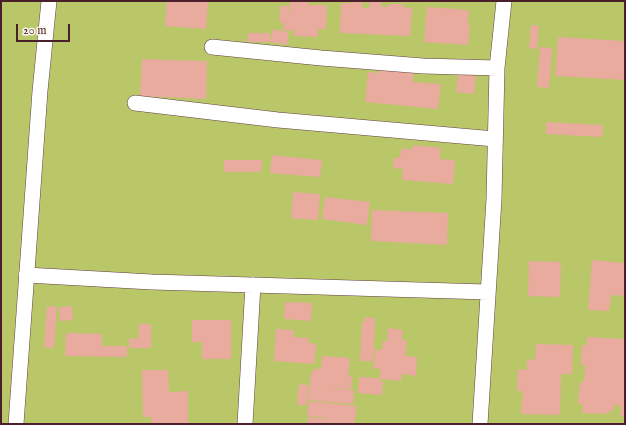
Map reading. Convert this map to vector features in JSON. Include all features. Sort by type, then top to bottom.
[{"type":"street","points":[[16,424],[40,91],[49,1]]},
{"type":"street","points":[[480,424],[487,292],[494,199],[497,68],[504,1]]},
{"type":"street","points":[[212,47],[422,66],[497,68]]},
{"type":"street","points":[[135,103],[278,120],[495,139]]},
{"type":"street","points":[[26,275],[152,282],[487,292]]},
{"type":"street","points":[[245,424],[253,285]]},
{"type":"green space","points":[[1,1],[625,1],[625,424],[1,424]]},
{"type":"building","points":[[167,1],[208,1],[206,29],[165,26]]},
{"type":"building","points":[[290,1],[308,1],[308,5],[327,5],[326,29],[318,29],[318,37],[294,36],[295,26],[294,31],[283,30],[284,23],[279,22],[280,6],[289,6],[288,12],[299,13],[289,12]]},
{"type":"building","points":[[353,1],[363,1],[362,8],[369,8],[369,1],[382,2],[381,7],[388,7],[388,4],[403,4],[403,7],[412,8],[410,36],[340,33],[341,3],[353,3]]},
{"type":"building","points":[[427,7],[469,10],[468,25],[470,25],[468,45],[424,42]]},
{"type":"building","points":[[531,25],[539,26],[537,49],[529,48]]},
{"type":"building","points":[[273,29],[289,32],[287,45],[270,42]]},
{"type":"building","points":[[248,33],[270,33],[270,42],[247,42]]},
{"type":"building","points":[[558,37],[625,41],[625,80],[555,76]]},
{"type":"building","points":[[540,47],[552,48],[549,88],[537,87]]},
{"type":"building","points":[[142,59],[207,61],[206,99],[140,96]]},
{"type":"building","points":[[379,67],[414,70],[413,82],[441,84],[438,109],[365,102],[368,72],[378,73]]},
{"type":"building","points":[[458,74],[476,76],[474,94],[456,92]]},
{"type":"building","points":[[546,122],[603,125],[602,137],[546,134]]},
{"type":"building","points":[[413,145],[441,148],[440,159],[455,160],[453,184],[402,180],[403,169],[393,168],[394,157],[400,158],[401,149],[412,149]]},
{"type":"building","points":[[272,155],[322,160],[320,177],[270,173]]},
{"type":"building","points":[[224,160],[262,160],[261,172],[224,172]]},
{"type":"building","points":[[293,192],[320,194],[318,220],[291,218]]},
{"type":"building","points":[[325,197],[370,202],[367,225],[322,219]]},
{"type":"building","points":[[372,210],[448,213],[447,245],[371,241]]},
{"type":"building","points":[[592,260],[625,263],[625,296],[611,295],[609,311],[588,310]]},
{"type":"building","points":[[529,261],[561,262],[560,297],[528,296]]},
{"type":"building","points":[[285,302],[312,303],[311,321],[284,319]]},
{"type":"building","points":[[47,306],[57,307],[54,348],[44,347]]},
{"type":"building","points":[[72,306],[73,320],[60,321],[59,307]]},
{"type":"building","points":[[365,317],[375,318],[373,361],[360,361],[362,322],[365,322]]},
{"type":"building","points":[[192,320],[231,320],[231,359],[202,359],[202,342],[192,342]]},
{"type":"building","points":[[139,324],[151,324],[151,348],[129,348],[129,338],[138,339]]},
{"type":"building","points":[[388,328],[403,330],[402,340],[407,340],[405,356],[417,357],[416,376],[402,374],[401,381],[380,379],[380,369],[373,368],[375,349],[382,350],[383,341],[387,342]]},
{"type":"building","points":[[276,329],[294,330],[293,337],[309,338],[308,343],[316,344],[314,364],[274,361]]},
{"type":"building","points":[[66,333],[102,334],[102,346],[127,346],[127,357],[65,356]]},
{"type":"building","points":[[587,337],[625,339],[625,417],[620,416],[621,406],[614,405],[614,410],[610,410],[609,414],[582,413],[583,404],[578,404],[580,382],[584,382],[585,365],[581,365],[582,345],[587,345]]},
{"type":"building","points":[[536,344],[573,345],[572,374],[561,374],[560,415],[521,414],[523,391],[517,391],[518,369],[527,370],[527,359],[535,360]]},
{"type":"building","points":[[322,356],[350,358],[348,375],[352,376],[351,389],[320,387],[354,390],[353,404],[308,400],[311,372],[314,372],[314,369],[321,369]]},
{"type":"building","points":[[142,370],[168,370],[169,392],[188,391],[188,424],[152,424],[151,417],[143,417]]},
{"type":"building","points":[[359,377],[379,378],[379,381],[383,381],[382,395],[358,393]]},
{"type":"building","points":[[299,384],[308,385],[307,405],[297,405]]},
{"type":"building","points":[[309,401],[357,406],[354,424],[325,424],[325,418],[307,416]]},
{"type":"building","points":[[308,417],[325,419],[324,424],[307,424]]}]
